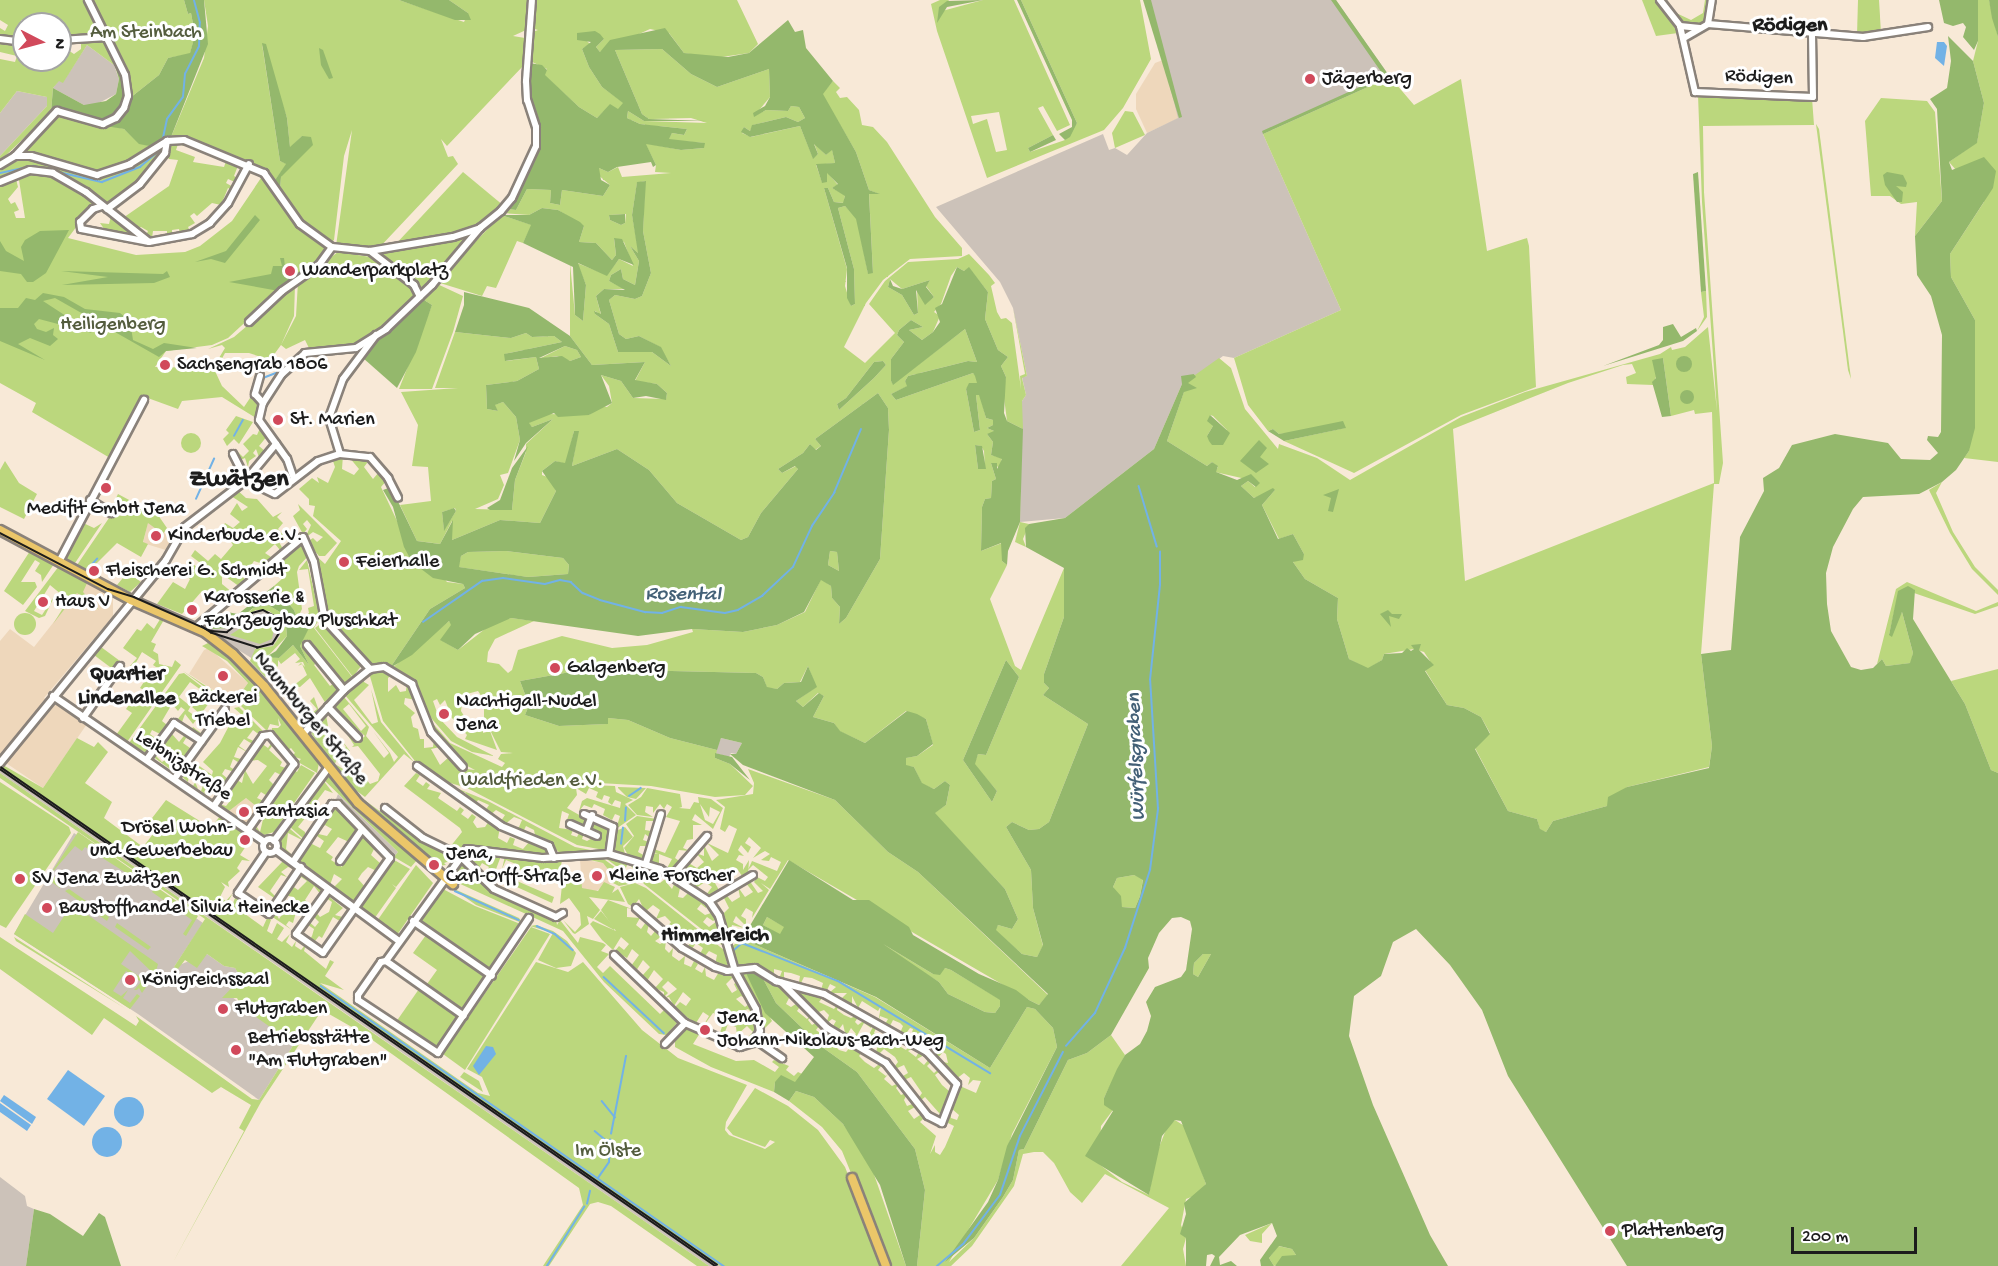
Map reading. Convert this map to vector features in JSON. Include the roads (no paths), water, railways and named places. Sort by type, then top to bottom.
[{"type":"main road","name":"Naumburger Straße","points":[[0,530],[60,560],[131,600],[195,628],[248,668],[366,811],[453,884]]},
{"type":"main road","points":[[852,1178],[886,1266]]},
{"type":"street","points":[[0,165],[15,156],[57,111],[100,124],[113,121],[121,113],[127,101],[127,86],[108,37],[88,0]]},
{"type":"street","points":[[294,479],[288,459],[259,420],[263,403],[286,369],[305,353],[356,348],[376,335],[420,297],[480,228],[512,198],[536,146],[536,127],[527,100],[526,81],[532,0]]},
{"type":"street","points":[[1659,0],[1680,26],[1701,28]]},
{"type":"street","points":[[1708,24],[1712,0]]},
{"type":"street","points":[[1684,38],[1708,24],[1812,34],[1872,36],[1925,30]]},
{"type":"street","name":"Rödigen","points":[[1680,26],[1695,92],[1813,97],[1812,34]]},
{"type":"street","points":[[72,39],[108,37]]},
{"type":"street","points":[[15,156],[31,156],[98,175],[130,164],[167,141],[184,140],[249,165],[270,178],[300,224],[332,247],[370,251],[426,244],[480,228]]},
{"type":"street","points":[[167,141],[165,153],[140,184],[105,208],[93,209],[80,222],[81,229],[149,242],[192,234],[210,223],[228,203],[249,165]]},
{"type":"street","points":[[0,182],[30,170],[53,173],[105,208],[149,242]]},
{"type":"street","points":[[249,321],[282,291],[319,265],[332,247]]},
{"type":"street","points":[[370,251],[414,285],[420,297]]},
{"type":"street","points":[[340,454],[329,418],[343,379],[376,335]]},
{"type":"street","points":[[260,376],[255,394],[263,403]]},
{"type":"street","points":[[60,560],[144,400]]},
{"type":"street","points":[[0,763],[173,551],[185,527],[246,480],[276,444]]},
{"type":"street","points":[[233,454],[246,480],[275,495],[311,464],[340,454],[371,458],[398,498]]},
{"type":"street","points":[[90,500],[111,513]]},
{"type":"street","points":[[195,628],[303,537],[314,562],[325,620],[370,669]]},
{"type":"street","points":[[307,645],[344,690]]},
{"type":"street","points":[[83,718],[120,666]]},
{"type":"street","points":[[303,734],[344,690],[370,669],[384,667],[409,680],[418,696],[431,732],[463,767]]},
{"type":"street","name":"Leibnizstraße","points":[[53,696],[265,842]]},
{"type":"street","points":[[328,707],[358,738]]},
{"type":"street","points":[[175,778],[225,709]]},
{"type":"street","points":[[147,759],[174,723],[202,741]]},
{"type":"street","points":[[214,806],[263,736],[270,735],[294,764],[248,830]]},
{"type":"street","points":[[301,867],[269,914],[238,893],[266,852],[265,842],[274,841],[328,766]]},
{"type":"street","points":[[417,766],[501,826],[549,846],[554,858]]},
{"type":"street","points":[[293,862],[335,802],[390,858],[323,953],[296,934],[328,890]]},
{"type":"street","points":[[386,808],[423,838],[460,856],[494,889],[556,917],[563,914]]},
{"type":"street","points":[[584,814],[592,815],[614,827],[609,854]]},
{"type":"street","points":[[646,863],[661,814]]},
{"type":"street","points":[[586,831],[592,815]]},
{"type":"street","points":[[570,824],[597,836]]},
{"type":"street","points":[[340,861],[362,830]]},
{"type":"street","points":[[673,875],[707,836]]},
{"type":"street","points":[[274,841],[276,850],[354,910],[399,941]]},
{"type":"street","points":[[530,918],[438,1053],[357,997],[381,962],[386,961],[460,856],[472,848],[554,858],[609,854],[646,863],[673,875],[709,901],[719,916],[735,970],[759,1017],[760,1031],[756,1040],[750,1045],[736,1046],[685,1023],[614,955]]},
{"type":"street","points":[[266,852],[276,850]]},
{"type":"street","points":[[709,901],[753,875]]},
{"type":"street","points":[[636,908],[692,955],[720,969],[755,968],[782,983],[844,1003],[932,1056],[957,1084],[941,1124],[928,1116],[886,1063],[827,1028],[782,983]]},
{"type":"street","points":[[413,921],[492,976]]},
{"type":"street","points":[[386,961],[464,1016]]},
{"type":"street","points":[[665,1044],[685,1023]]},
{"type":"street","points":[[756,1040],[782,1058]]},
{"type":"water","points":[[1937,42],[1944,42],[1947,46],[1944,66],[1935,58]]},
{"type":"water","points":[[486,1046],[493,1047],[496,1054],[479,1075],[473,1066]]},
{"type":"water","points":[[68,1070],[105,1096],[84,1126],[47,1099]]},
{"type":"water","points":[[4,1095],[36,1117],[32,1124],[0,1101]]},
{"type":"water","points":[[129,1097],[135,1098],[143,1106],[143,1118],[135,1126],[129,1127],[123,1126],[115,1118],[114,1112],[115,1106],[123,1098]]},
{"type":"water","points":[[0,1103],[31,1125],[27,1131],[0,1112]]},
{"type":"water","points":[[107,1127],[113,1128],[121,1136],[121,1148],[113,1156],[107,1157],[101,1156],[93,1148],[92,1142],[93,1136],[101,1128]]},
{"type":"waterway","points":[[163,138],[167,119],[183,97],[185,74],[199,46],[200,23],[194,0]]},
{"type":"waterway","points":[[0,173],[33,166],[102,182],[140,167],[159,151]]},
{"type":"waterway","points":[[263,378],[281,371]]},
{"type":"waterway","points":[[234,436],[243,420]]},
{"type":"waterway","name":"Rosental","points":[[423,622],[482,581],[503,578],[545,584],[560,580],[571,582],[583,593],[600,600],[645,612],[662,613],[681,607],[725,613],[738,610],[762,596],[793,567],[812,526],[834,493],[861,429]]},
{"type":"waterway","points":[[196,499],[214,459]]},
{"type":"waterway","name":"Würfelsgraben","points":[[1139,486],[1157,546]]},
{"type":"waterway","points":[[172,513],[184,512]]},
{"type":"waterway","points":[[154,513],[162,514]]},
{"type":"waterway","name":"Würfelsgraben","points":[[1066,1046],[1095,1013],[1125,948],[1150,870],[1158,809],[1150,680],[1160,585],[1160,552]]},
{"type":"waterway","points":[[87,570],[97,559]]},
{"type":"waterway","points":[[629,796],[641,788]]},
{"type":"waterway","points":[[625,821],[626,808]]},
{"type":"waterway","points":[[621,844],[623,828]]},
{"type":"waterway","points":[[455,891],[519,920]]},
{"type":"waterway","points":[[537,926],[555,934],[573,950]]},
{"type":"waterway","points":[[734,950],[742,943],[838,981],[990,1073]]},
{"type":"waterway","points":[[604,977],[664,1033]]},
{"type":"waterway","points":[[321,986],[724,1266]]},
{"type":"waterway","name":"Würfelsgraben","points":[[937,1266],[964,1243],[1000,1195],[1020,1136],[1063,1052]]},
{"type":"waterway","points":[[611,1134],[626,1056]]},
{"type":"waterway","points":[[602,1101],[615,1117]]},
{"type":"waterway","points":[[595,1131],[608,1142]]},
{"type":"waterway","points":[[598,1178],[609,1162],[610,1140]]},
{"type":"waterway","points":[[587,1204],[590,1191]]},
{"type":"waterway","points":[[547,1266],[584,1207]]},
{"type":"tram line","points":[[0,533],[108,589],[134,597],[211,631],[227,632],[252,613],[263,610],[275,616],[281,631],[273,644],[258,648],[211,633],[202,627]]},
{"type":"railway","points":[[0,768],[717,1266]]},
{"type":"place","name":"Jägerberg","points":[[1310,79]]},
{"type":"place","name":"Wanderparkplatz","points":[[290,271]]},
{"type":"place","name":"Sachsengrab 1806","points":[[165,365]]},
{"type":"place","name":"St. Marien","points":[[278,420]]},
{"type":"place","name":"Medifit GmbH Jena","points":[[106,488]]},
{"type":"place","name":"Kinderbude e.V.","points":[[156,536]]},
{"type":"place","name":"Feierhalle","points":[[344,562]]},
{"type":"place","name":"Fleischerei G. Schmidt","points":[[94,571]]},
{"type":"place","name":"Haus V","points":[[43,602]]},
{"type":"place","name":"Karosserie & Fahrzeugbau Pluschkat","points":[[192,610]]},
{"type":"place","name":"Galgenberg","points":[[555,668]]},
{"type":"place","name":"Bäckerei Triebel","points":[[223,676]]},
{"type":"place","name":"Nachtigall-Nudel Jena","points":[[444,714]]},
{"type":"place","name":"Fantasia","points":[[244,812]]},
{"type":"place","name":"Drösel Wohn- und Gewerbebau","points":[[245,840]]},
{"type":"place","name":"Jena, Carl-Orff-Straße","points":[[434,865]]},
{"type":"place","name":"Kleine Forscher","points":[[597,876]]},
{"type":"place","name":"SV Jena Zwätzen","points":[[20,879]]},
{"type":"place","name":"Baustoffhandel Silvia Heinecke","points":[[47,908]]},
{"type":"place","name":"Königreichssaal","points":[[130,980]]},
{"type":"place","name":"Flutgraben","points":[[223,1009]]},
{"type":"place","name":"Jena, Johann-Nikolaus-Bach-Weg","points":[[705,1030]]},
{"type":"place","name":"Betriebsstätte \"Am Flutgraben\"","points":[[236,1050]]},
{"type":"place","name":"Plattenberg","points":[[1610,1231]]},
{"type":"district","name":"Rödigen","points":[[1790,27]]},
{"type":"district","name":"Zwätzen","points":[[239,481]]},
{"type":"district","name":"Quartier Lindenallee","points":[[127,688]]},
{"type":"district","name":"Himmelreich","points":[[715,937]]},
{"type":"park label","name":"Am Steinbach","points":[[146,33]]},
{"type":"park label","name":"Heiligenberg","points":[[113,325]]},
{"type":"park label","name":"Waldfrieden e.V.","points":[[532,781]]},
{"type":"park label","name":"Im Ölste","points":[[608,1151]]}]
